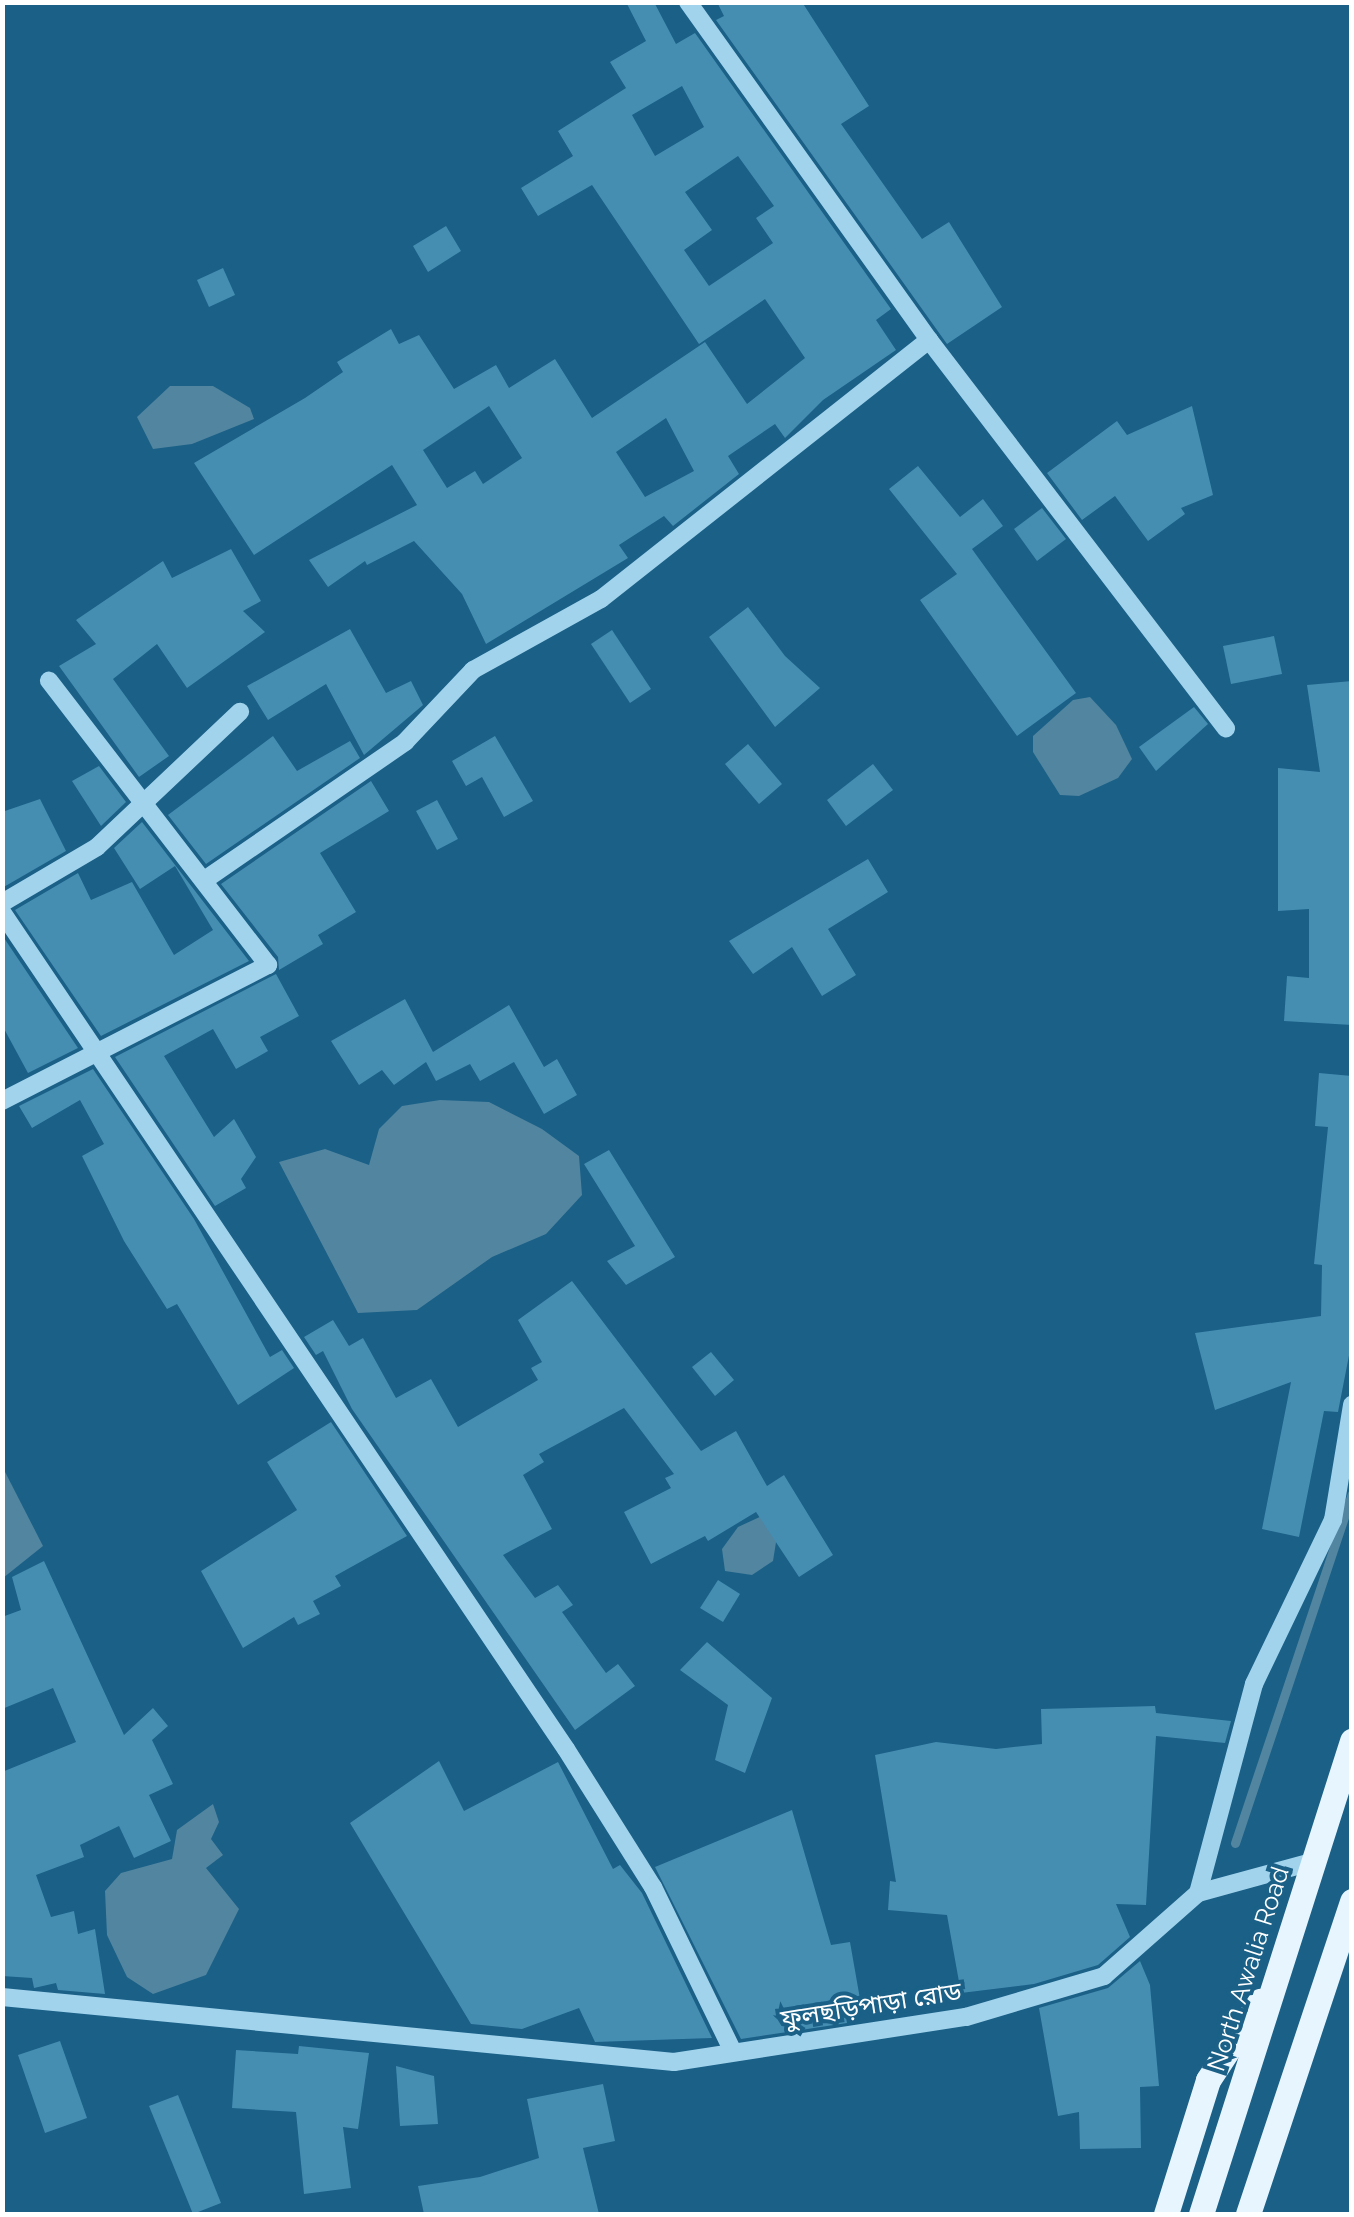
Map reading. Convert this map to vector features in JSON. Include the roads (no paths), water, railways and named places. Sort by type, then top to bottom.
[{"type":"main road","name":"North Awalia Road","points":[[1200,2214],[1352,1741]]},
{"type":"main road","points":[[1248,2214],[1352,1901]]},
{"type":"main road","points":[[1166,2214],[1208,2080],[1279,1971]]},
{"type":"street","points":[[688,2],[930,340],[1226,728]]},
{"type":"street","points":[[206,879],[406,742],[473,670],[602,598],[930,340]]},
{"type":"street","points":[[2,1102],[66,1074],[98,1051],[268,965],[206,879],[49,681]]},
{"type":"street","points":[[2,903],[97,847],[147,805],[240,712]]},
{"type":"street","points":[[2,912],[566,1748],[652,1887],[734,2052]]},
{"type":"street","points":[[1198,1893],[1254,1684],[1333,1520],[1352,1405]]},
{"type":"street","points":[[1198,1893],[1315,1861]]},
{"type":"street","name":"ফুলছড়িপাড়া রোড","points":[[2,1997],[674,2062],[966,2017],[1104,1976],[1198,1893]]},
{"type":"water","points":[[170,386],[213,386],[250,408],[254,419],[192,444],[153,449],[137,417]]},
{"type":"water","points":[[1090,697],[1116,725],[1132,759],[1118,778],[1079,796],[1060,795],[1033,752],[1033,736],[1073,700]]},
{"type":"water","points":[[440,1100],[489,1102],[542,1129],[579,1156],[582,1195],[546,1234],[492,1257],[417,1310],[358,1313],[279,1162],[325,1149],[369,1165],[379,1129],[402,1106]]},
{"type":"water","points":[[2,1466],[43,1546],[3,1578],[2,1578]]},
{"type":"water","points":[[764,1515],[777,1536],[773,1561],[752,1575],[725,1571],[722,1549],[738,1527]]},
{"type":"water","points":[[213,1804],[219,1822],[211,1839],[223,1855],[206,1868],[239,1909],[206,1975],[153,1994],[127,1977],[107,1935],[105,1891],[121,1873],[172,1859],[177,1830]]},
{"type":"waterway","points":[[1235,1843],[1352,1494]]}]
